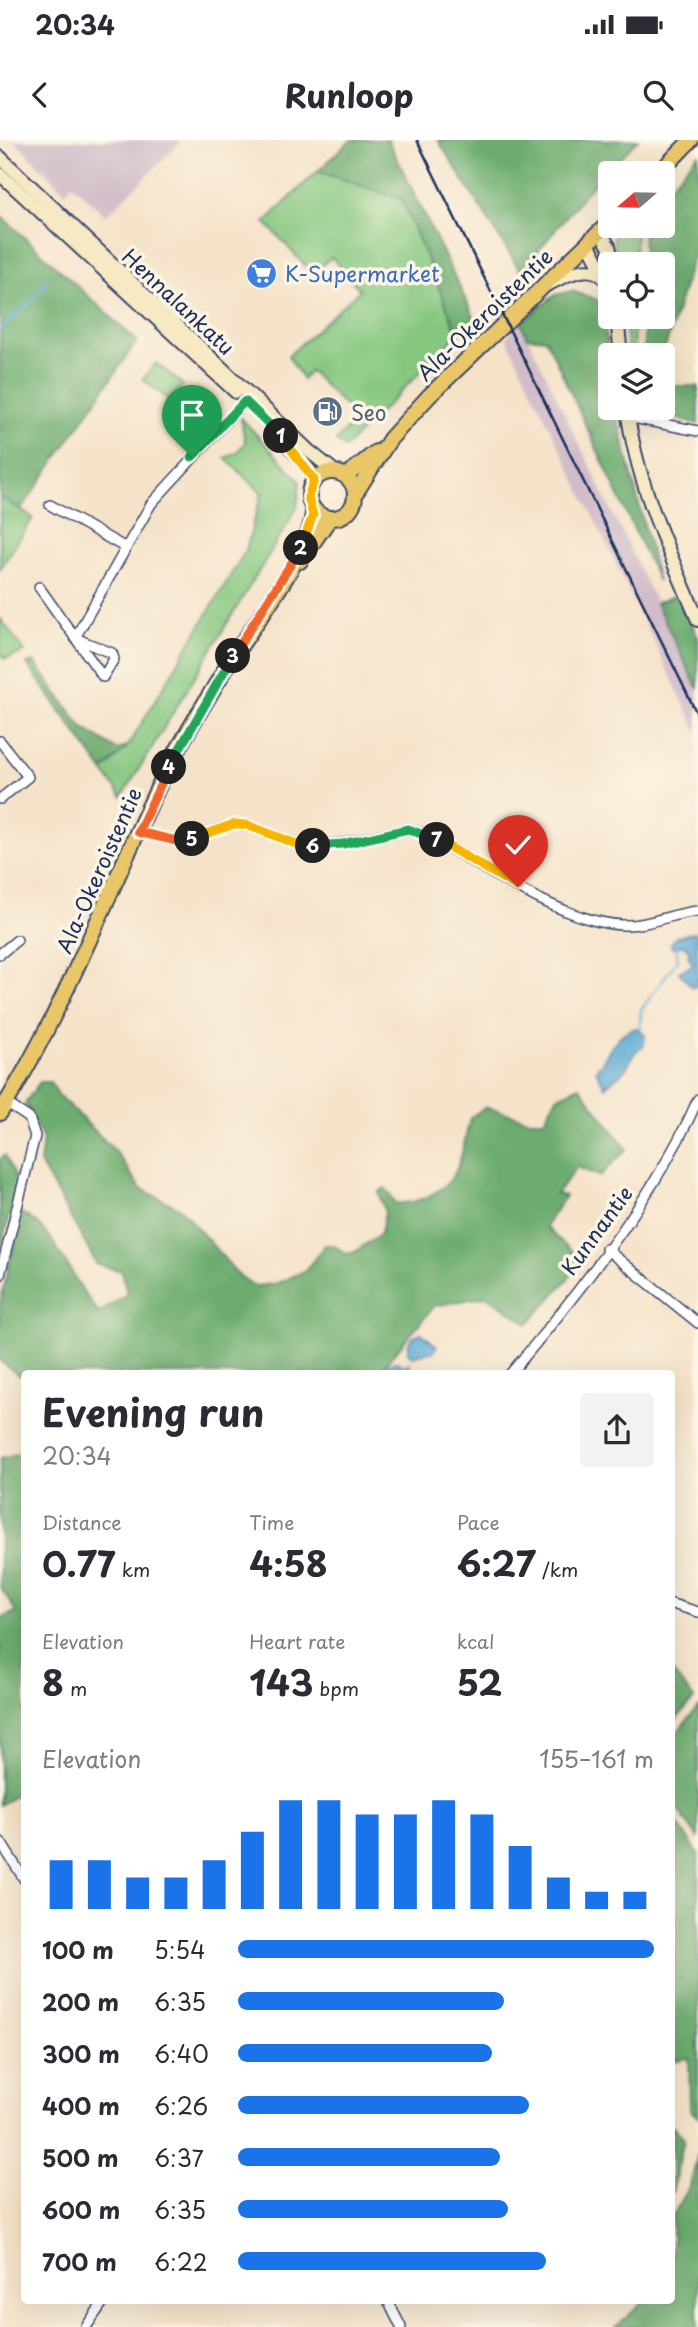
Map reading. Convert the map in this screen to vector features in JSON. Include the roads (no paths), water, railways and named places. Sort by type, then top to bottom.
[{"type":"main road","points":[[671,161],[691,140]]},
{"type":"main road","name":"Ala-Okeroistentie","points":[[355,494],[390,439],[453,372],[598,234]]},
{"type":"main road","name":"Ala-Okeroistentie","points":[[340,474],[390,439]]},
{"type":"main road","points":[[321,474],[340,474],[355,494],[354,502],[345,515],[330,518],[313,510],[308,497],[314,480],[321,474]]},
{"type":"main road","name":"Ala-Okeroistentie","points":[[2,1105],[61,1003],[138,832],[195,720],[285,577],[307,536],[313,510]]},
{"type":"main road","name":"Ala-Okeroistentie","points":[[285,577],[313,546],[330,518]]},
{"type":"street","name":"Hennalankatu","points":[[0,157],[248,398],[293,449],[314,480]]},
{"type":"street","name":"Hennalankatu","points":[[0,174],[248,398],[340,474]]},
{"type":"street","points":[[588,243],[598,263]]},
{"type":"street","points":[[537,292],[577,270],[592,269],[598,275]]},
{"type":"street","points":[[75,638],[150,505],[248,398]]},
{"type":"street","points":[[629,420],[645,487],[698,620]]},
{"type":"street","points":[[656,420],[698,430]]},
{"type":"street","points":[[50,505],[125,548]]},
{"type":"street","points":[[39,587],[96,668],[103,677],[114,659],[112,653],[75,638]]},
{"type":"street","points":[[0,741],[28,777],[0,799]]},
{"type":"street","points":[[138,832],[181,842],[234,824],[247,825],[304,847],[343,844],[408,829],[428,835],[546,902],[577,915],[622,925],[698,911]]},
{"type":"street","points":[[0,954],[16,940]]},
{"type":"street","name":"Kunnantie","points":[[513,1370],[606,1250],[687,1126],[698,1099]]},
{"type":"street","points":[[0,1275],[35,1136],[29,1118],[2,1105]]},
{"type":"street","points":[[606,1250],[698,1323]]},
{"type":"street","points":[[675,1605],[698,1612]]},
{"type":"street","points":[[0,1841],[21,1874]]},
{"type":"street","points":[[86,2327],[102,2304]]},
{"type":"street","points":[[390,2304],[401,2327]]},
{"type":"water","points":[[696,932],[698,986],[692,987],[679,972],[693,965],[688,955],[691,953],[684,945],[672,948],[671,943],[676,937]]},
{"type":"water","points":[[638,1028],[645,1035],[643,1047],[635,1052],[625,1070],[605,1087],[596,1070],[623,1034]]},
{"type":"water","points":[[421,1333],[437,1346],[434,1351],[412,1356],[408,1353],[409,1343]]},
{"type":"water","points":[[396,1362],[404,1366],[410,1363],[409,1370],[383,1370],[387,1364]]},
{"type":"waterway","points":[[0,329],[37,295],[47,280]]},
{"type":"waterway","points":[[640,1029],[641,1010],[678,959],[676,948]]},
{"type":"railway","points":[[417,140],[698,716]]},
{"type":"place","name":"K-Supermarket","points":[[262,273]]},
{"type":"place","name":"Seo","points":[[328,412]]}]
